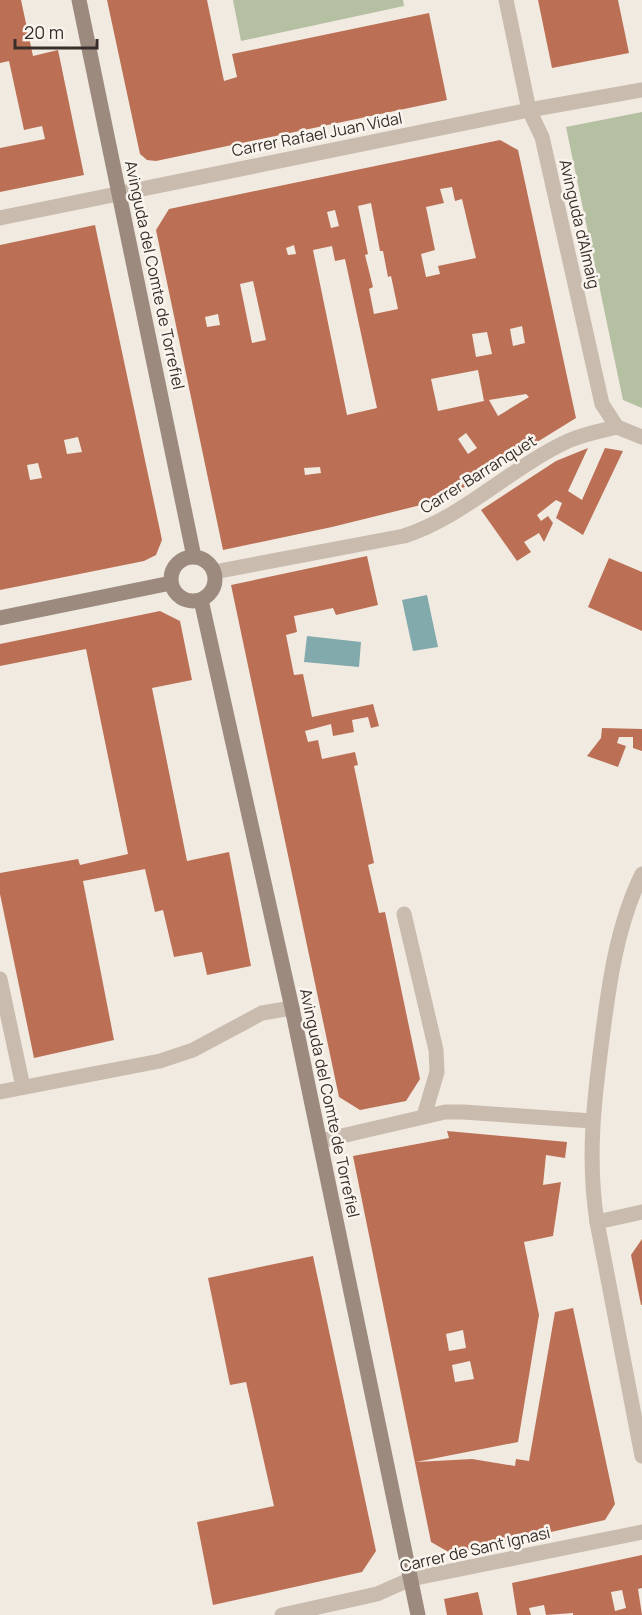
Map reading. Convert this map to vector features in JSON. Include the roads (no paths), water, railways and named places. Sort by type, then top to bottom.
[{"type":"street","name":"Avinguda del Comte de Torrefiel","points":[[78,0],[120,192],[194,557]]},
{"type":"street","name":"Avinguda d'Almaig","points":[[506,0],[529,110],[542,137],[599,393],[602,404],[617,427]]},
{"type":"street","name":"Carrer Rafael Juan Vidal","points":[[0,218],[529,110],[642,90]]},
{"type":"street","points":[[617,427],[642,437]]},
{"type":"street","name":"Carrer Barranquet","points":[[214,572],[421,531],[451,515],[552,449],[582,435],[617,427]]},
{"type":"street","points":[[194,557],[207,561],[214,572],[214,585],[201,600],[182,599],[171,583],[170,576],[176,564],[181,560],[194,557]]},
{"type":"street","points":[[0,618],[171,583]]},
{"type":"street","name":"Avinguda del Comte de Torrefiel","points":[[201,600],[292,1008],[418,1615]]},
{"type":"street","points":[[642,874],[623,927],[609,982],[592,1121],[592,1185],[597,1222],[642,1456]]},
{"type":"street","points":[[404,914],[436,1050],[437,1072],[424,1116]]},
{"type":"street","points":[[0,979],[23,1087]]},
{"type":"street","points":[[0,1092],[160,1061],[193,1050],[262,1013],[292,1008]]},
{"type":"street","points":[[320,1142],[445,1112],[592,1121]]},
{"type":"street","points":[[597,1222],[642,1212]]},
{"type":"street","name":"Carrer de Sant Ignasi","points":[[282,1615],[377,1594],[411,1579],[642,1532]]},
{"type":"water","points":[[427,595],[438,647],[413,651],[402,600]]},
{"type":"water","points":[[307,636],[361,642],[359,667],[304,662]]}]
